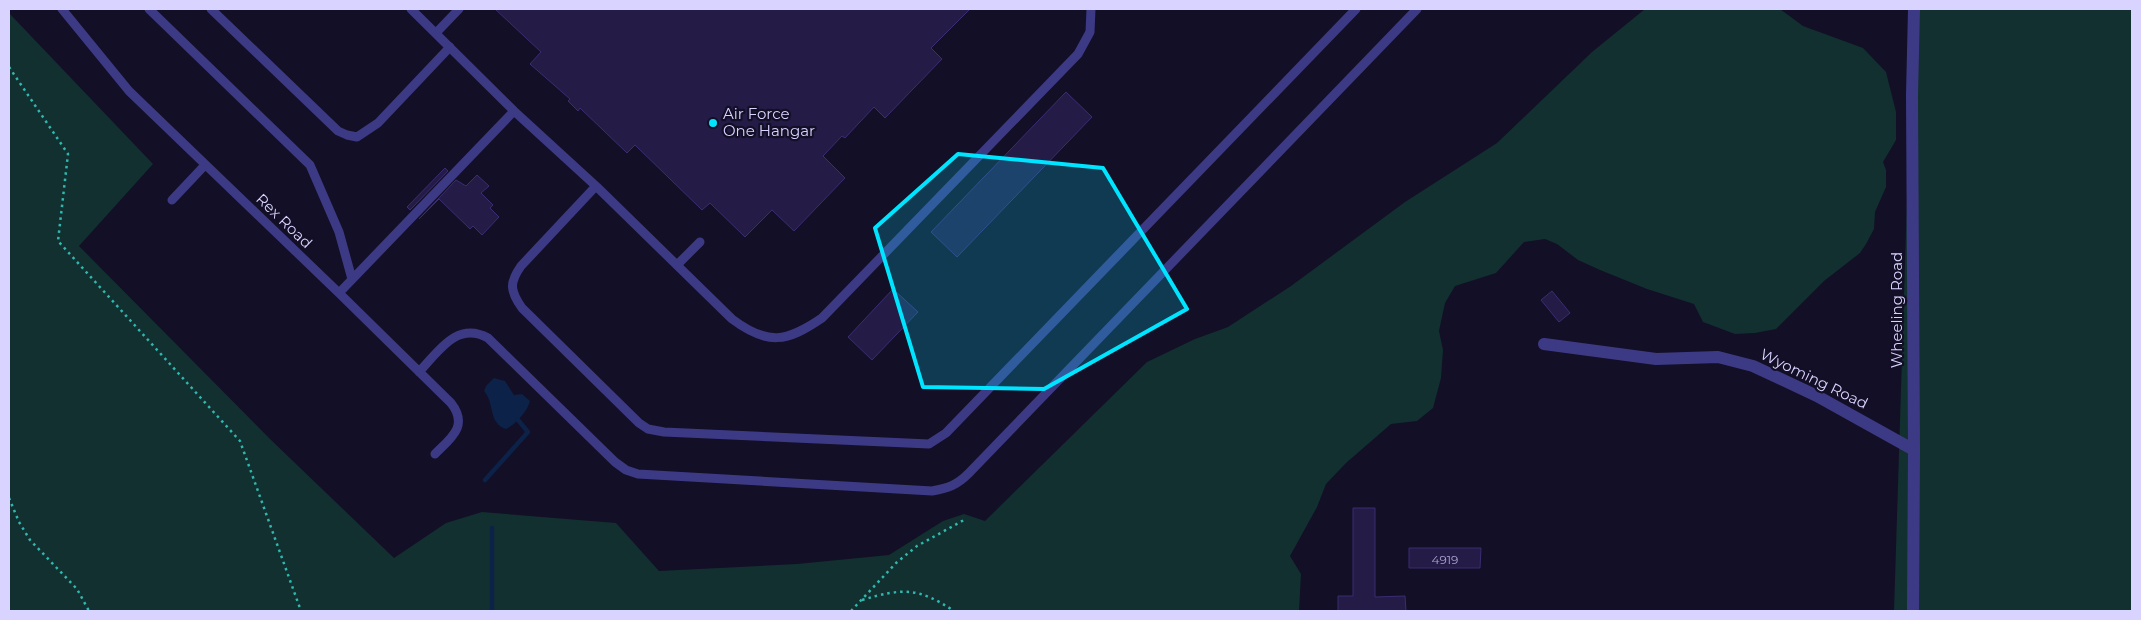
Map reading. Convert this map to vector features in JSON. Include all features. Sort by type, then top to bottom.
[{"type":"street","name":"Wheeling Road","points":[[1913,611],[1912,95],[1914,9]]},
{"type":"street","name":"Wyoming Road","points":[[1544,344],[1656,359],[1718,357],[1753,366],[1830,403],[1914,450]]},
{"type":"lane","name":"Rex Road","points":[[62,9],[129,91],[451,403],[460,419],[458,427],[435,454]]},
{"type":"lane","points":[[150,9],[310,165],[339,232],[352,279]]},
{"type":"lane","points":[[211,9],[338,131],[357,137],[378,122],[450,47]]},
{"type":"lane","points":[[411,9],[514,111],[596,186],[732,319],[747,330],[765,338],[785,338],[802,332],[822,318],[1078,54],[1090,32],[1091,9]]},
{"type":"lane","points":[[436,33],[459,9]]},
{"type":"lane","points":[[596,186],[521,266],[514,276],[512,287],[515,298],[522,308],[639,423],[648,429],[664,432],[929,444],[946,433],[1356,9]]},
{"type":"lane","points":[[420,372],[456,336],[466,332],[478,333],[488,338],[615,462],[626,470],[638,474],[932,490],[948,488],[958,484],[969,473],[1418,9]]},
{"type":"lane","points":[[339,293],[514,111]]},
{"type":"lane","points":[[172,200],[205,164]]},
{"type":"lane","points":[[677,265],[700,242]]},
{"type":"path","points":[[9,67],[68,154],[58,241],[240,441],[301,611]]},
{"type":"path","points":[[9,498],[27,535],[37,549],[77,590],[89,611]]},
{"type":"path","points":[[850,611],[896,562],[917,546],[964,520]]},
{"type":"path","points":[[860,600],[886,593],[912,591],[937,600],[954,611]]},
{"type":"highlighted area","points":[[958,154],[1103,168],[1187,309],[1044,389],[923,387],[875,228]]},
{"type":"green space","points":[[1645,9],[1780,9],[1803,26],[1863,48],[1886,72],[1896,112],[1896,140],[1883,162],[1886,170],[1886,187],[1875,212],[1874,229],[1866,244],[1860,253],[1824,281],[1776,329],[1755,333],[1735,334],[1703,322],[1694,304],[1647,289],[1600,270],[1578,260],[1557,244],[1545,239],[1524,242],[1496,273],[1455,286],[1445,303],[1439,331],[1443,350],[1441,378],[1433,408],[1417,421],[1391,424],[1346,463],[1326,484],[1317,507],[1290,556],[1301,574],[1299,611],[9,611],[9,13],[153,164],[79,246],[270,439],[394,558],[446,523],[482,512],[616,523],[659,571],[797,564],[889,555],[943,521],[964,514],[985,521],[1147,362],[1195,339],[1228,327],[1291,286],[1405,202],[1497,143],[1592,52]]},
{"type":"green space","points":[[1913,9],[2132,9],[2132,611],[1894,611]]},
{"type":"water","points":[[494,378],[505,381],[514,395],[522,394],[530,401],[521,417],[506,429],[500,426],[494,418],[490,402],[484,391]]},
{"type":"building","name":"Air Force One Hangar","points":[[495,9],[970,9],[931,48],[942,59],[885,118],[874,107],[845,138],[842,136],[823,156],[845,178],[794,231],[772,210],[745,237],[710,203],[702,210],[635,145],[627,153],[580,108],[578,111],[568,101],[570,99],[530,64],[541,52]]},
{"type":"building","points":[[1066,92],[1092,117],[957,257],[931,232]]},
{"type":"building","points":[[445,168],[448,171],[410,210],[407,207]]},
{"type":"building","points":[[477,175],[489,186],[481,193],[493,205],[490,208],[499,217],[482,235],[473,226],[470,229],[439,199],[419,219],[456,180],[466,186]]},
{"type":"building","points":[[893,289],[918,312],[872,360],[848,337]]},
{"type":"building","points":[[1552,291],[1570,313],[1559,322],[1541,300]]},
{"type":"building","points":[[1353,508],[1375,508],[1375,597],[1405,596],[1406,611],[1338,611],[1338,596],[1353,596]]},
{"type":"building","points":[[1409,548],[1481,548],[1480,568],[1409,568]]},
{"type":"waterway","points":[[485,480],[528,432],[518,420]]},
{"type":"waterway","points":[[492,528],[492,611]]},
{"type":"place","name":"Air Force One Hangar","points":[[713,123]]}]
